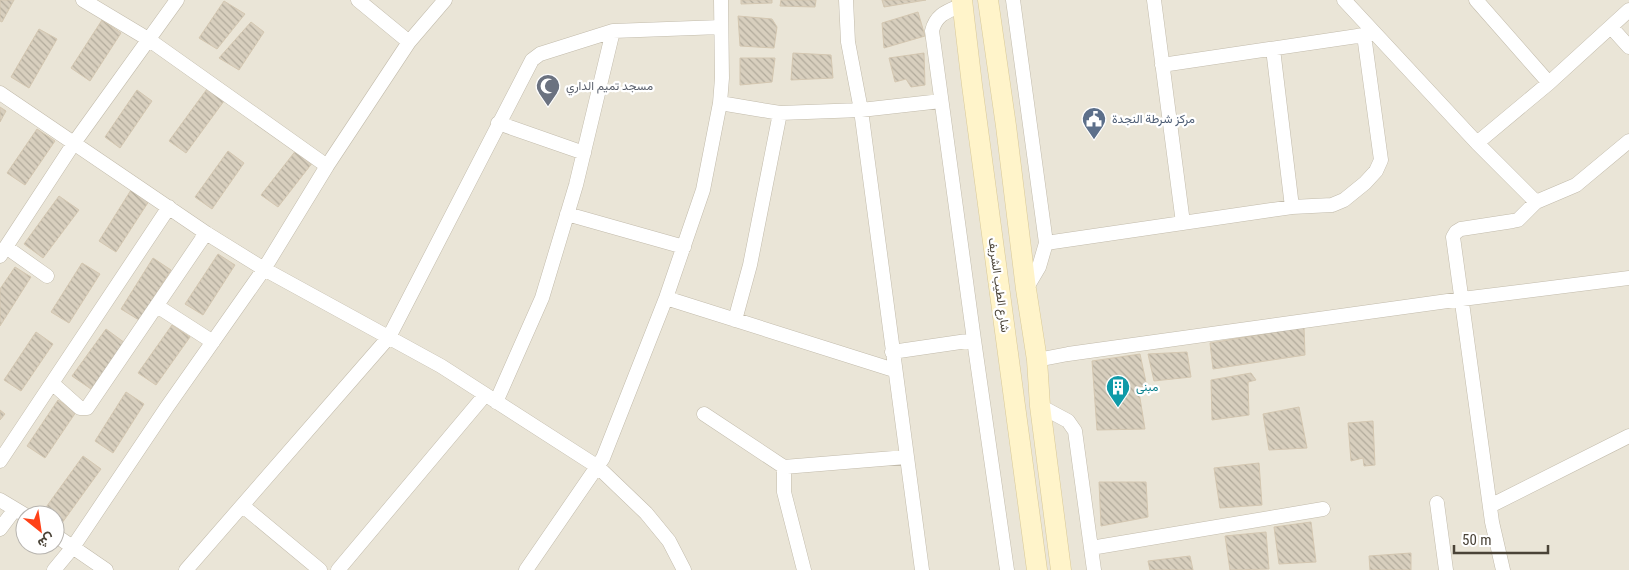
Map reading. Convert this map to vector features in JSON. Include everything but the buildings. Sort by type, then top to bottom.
[{"type":"main road","points":[[988,0],[1037,360],[1040,406],[1061,570]]},
{"type":"main road","name":"شارع الطيب الشريف","points":[[962,3],[1037,570]]},
{"type":"main road","points":[[979,130],[986,138],[996,140],[1006,126]]},
{"type":"main road","points":[[985,180],[992,172],[997,170],[1005,171],[1013,177]]},
{"type":"street","points":[[83,0],[148,39],[327,166]]},
{"type":"street","points":[[47,276],[3,252],[74,143],[177,0]]},
{"type":"street","points":[[358,0],[409,42]]},
{"type":"street","points":[[54,570],[73,547],[264,269],[327,166],[409,42],[445,0]]},
{"type":"street","points":[[526,570],[598,467],[666,298],[684,247],[703,190],[720,104],[721,0]]},
{"type":"street","points":[[846,0],[848,42],[861,110],[922,570]]},
{"type":"street","points":[[1014,0],[1046,243],[1039,267],[1026,289]]},
{"type":"street","points":[[1154,0],[1183,223]]},
{"type":"street","points":[[1344,0],[1370,34],[1536,202]]},
{"type":"street","points":[[1483,2],[1549,83]]},
{"type":"street","points":[[962,3],[938,16],[932,31],[1007,570]]},
{"type":"street","points":[[1477,142],[1549,83],[1629,10]]},
{"type":"street","points":[[186,570],[388,337],[532,60],[540,54],[613,31],[721,26]]},
{"type":"street","points":[[1611,27],[1629,46]]},
{"type":"street","points":[[338,570],[490,398],[542,298],[584,153],[613,31]]},
{"type":"street","points":[[1046,243],[1292,207],[1332,204],[1344,200],[1365,184],[1376,171],[1381,160],[1370,34]]},
{"type":"street","points":[[1162,65],[1370,34]]},
{"type":"street","points":[[1273,49],[1292,207]]},
{"type":"street","points":[[0,93],[206,233],[264,269],[441,366],[598,467],[646,513],[669,541],[684,570]]},
{"type":"street","points":[[720,104],[780,113],[861,110],[942,101]]},
{"type":"street","points":[[735,320],[750,265],[780,113]]},
{"type":"street","points":[[498,123],[584,153]]},
{"type":"street","points":[[1503,570],[1490,506],[1453,237],[1461,228],[1518,220],[1536,202],[1576,185],[1629,141]]},
{"type":"street","points":[[0,461],[169,207]]},
{"type":"street","points":[[567,214],[684,247]]},
{"type":"street","points":[[52,383],[80,408],[87,408],[206,233]]},
{"type":"street","points":[[1037,360],[1068,354],[1462,299],[1629,278]]},
{"type":"street","points":[[666,298],[894,370]]},
{"type":"street","points":[[157,306],[213,342]]},
{"type":"street","points":[[892,352],[974,340]]},
{"type":"street","points":[[1040,406],[1068,421],[1075,431],[1094,570]]},
{"type":"street","points":[[704,414],[784,467],[906,457]]},
{"type":"street","points":[[1490,506],[1629,436]]},
{"type":"street","points":[[784,467],[784,492],[804,570]]},
{"type":"street","points":[[0,500],[15,509]]},
{"type":"street","points":[[1437,503],[1446,570]]},
{"type":"street","points":[[242,506],[320,570]]},
{"type":"street","points":[[1091,548],[1323,509]]},
{"type":"street","points":[[0,529],[15,516]]},
{"type":"street","points":[[65,542],[106,570]]},
{"type":"shaded area","points":[[0,0],[1629,0],[1629,570],[0,570]]},
{"type":"place","name":"مسجد تميم الداري","points":[[548,107]]},
{"type":"place","name":"مركز شرطة النجدة","points":[[1094,140]]},
{"type":"place","name":"مبنى","points":[[1118,408]]}]
